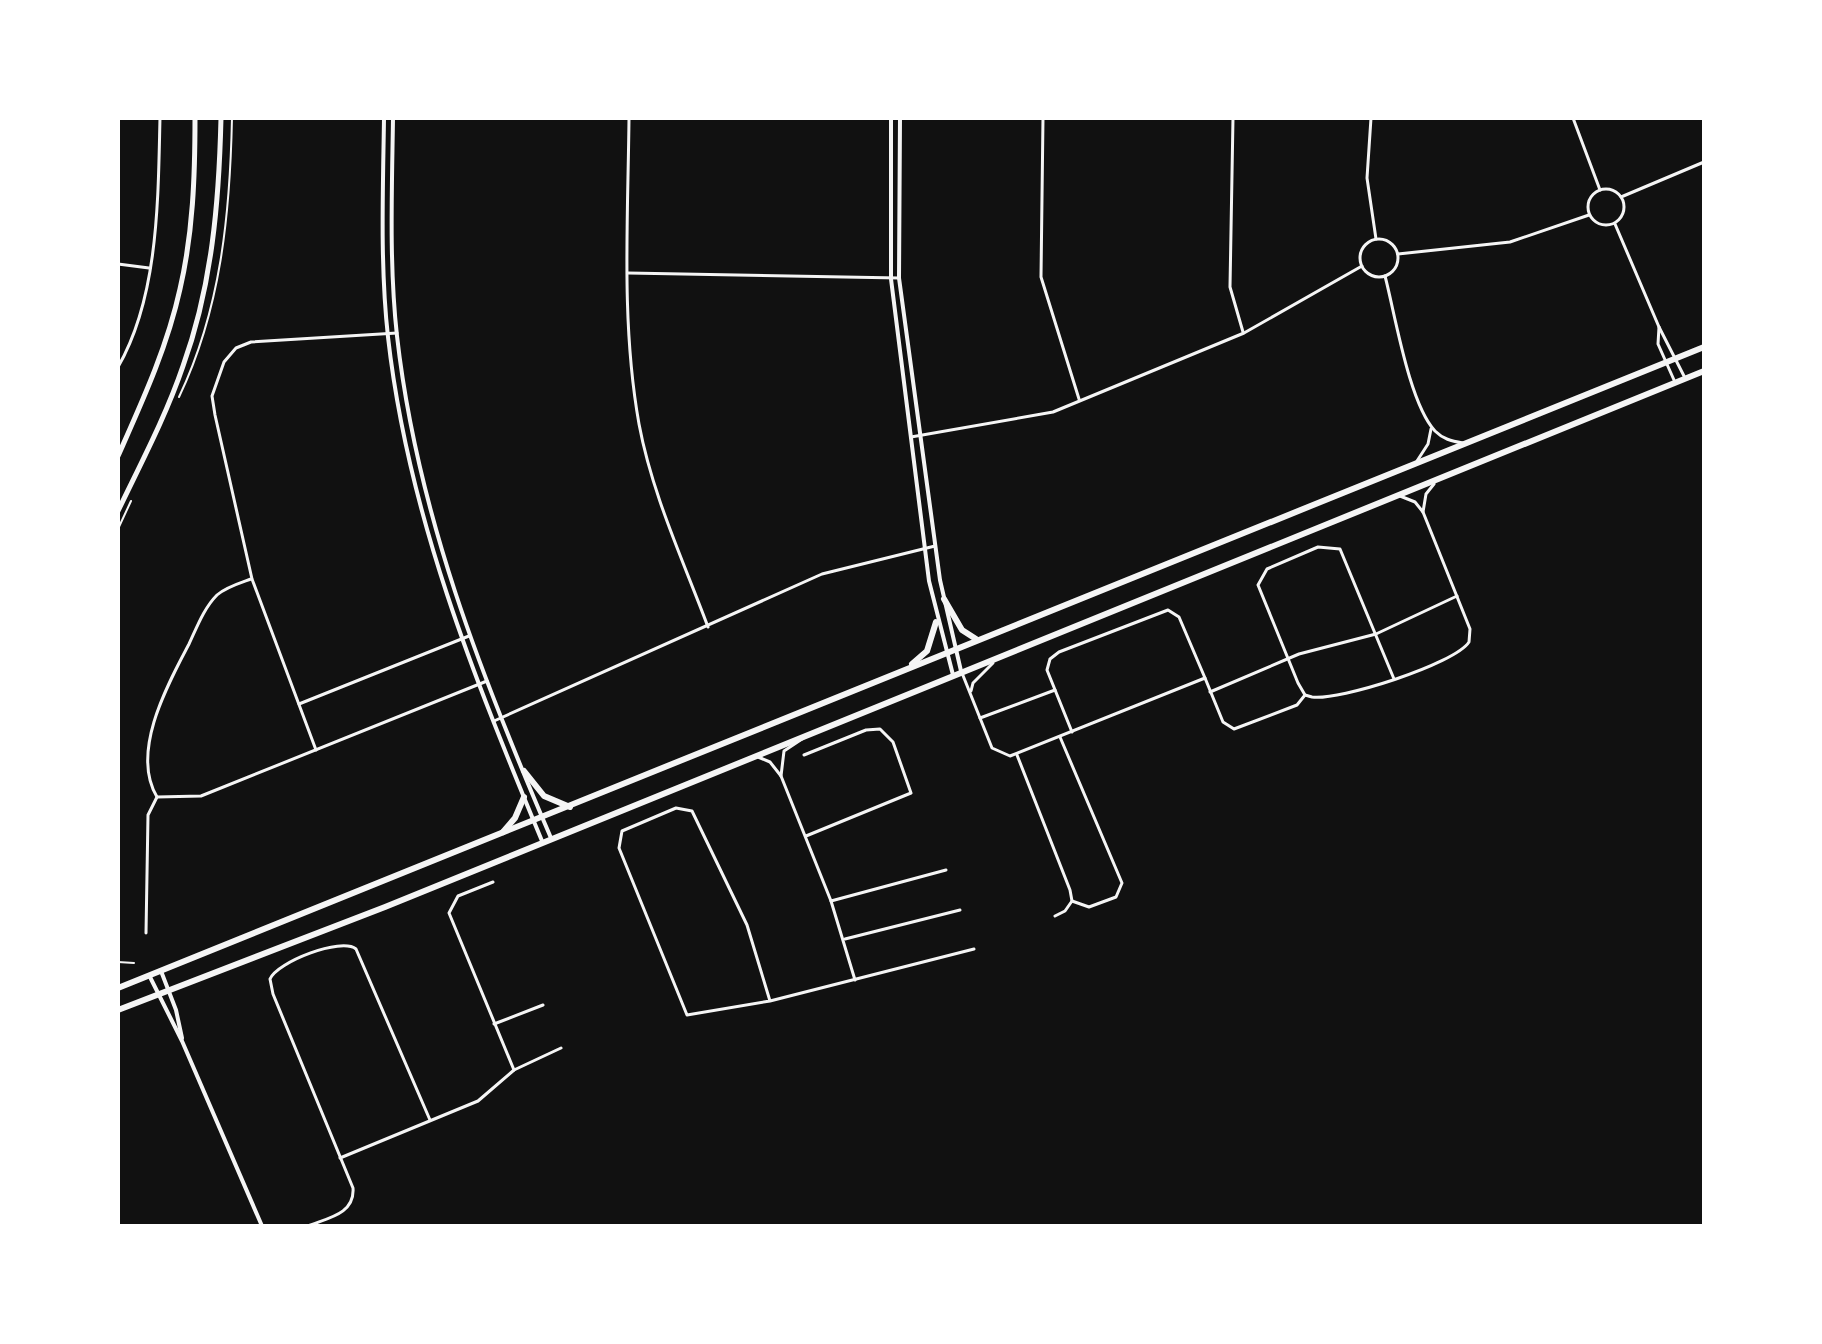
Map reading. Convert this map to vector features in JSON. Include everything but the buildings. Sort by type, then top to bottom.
[{"type":"highway","points":[[118,988],[1704,347]]},
{"type":"highway","points":[[118,1010],[170,992],[1704,371]]},
{"type":"highway","points":[[944,599],[962,630],[977,639]]},
{"type":"highway","points":[[906,668],[927,651],[936,622]]},
{"type":"highway","points":[[524,771],[544,796],[570,807]]},
{"type":"highway","points":[[501,835],[515,818],[524,797]]},
{"type":"main road","points":[[118,456],[160,357],[180,291],[192,214],[195,118]]},
{"type":"main road","points":[[118,511],[170,400],[200,309],[214,237],[221,118]]},
{"type":"street","points":[[118,367],[124,356],[157,232],[160,118]]},
{"type":"street","points":[[384,118],[387,334],[415,496],[460,640],[542,841]]},
{"type":"street","points":[[393,118],[397,333],[424,494],[469,636],[551,838]]},
{"type":"street","points":[[629,118],[628,326],[640,426],[660,500],[708,627]]},
{"type":"street","points":[[891,118],[891,279],[936,622],[953,675]]},
{"type":"street","points":[[900,118],[899,278],[935,546],[953,649],[992,748],[1003,755],[1017,755],[1205,678]]},
{"type":"street","points":[[1043,118],[1041,277],[1079,399]]},
{"type":"street","points":[[1233,118],[1230,287],[1244,333]]},
{"type":"street","points":[[1371,118],[1367,178],[1376,239]]},
{"type":"street","points":[[1573,118],[1600,190]]},
{"type":"street","points":[[1621,197],[1704,162]]},
{"type":"street","points":[[1600,190],[1612,190],[1621,197],[1624,209],[1615,224],[1603,226],[1589,215],[1590,198],[1600,190]]},
{"type":"street","points":[[1398,254],[1510,242],[1589,215]]},
{"type":"street","points":[[1615,224],[1659,327],[1685,378]]},
{"type":"street","points":[[1376,239],[1390,242],[1398,254],[1396,267],[1385,276],[1372,275],[1362,266],[1364,246],[1376,239]]},
{"type":"street","points":[[118,264],[149,268]]},
{"type":"street","points":[[911,437],[1053,412],[1244,333],[1362,266]]},
{"type":"street","points":[[628,273],[899,278]]},
{"type":"street","points":[[1385,276],[1410,376],[1432,428],[1446,440],[1463,443]]},
{"type":"street","points":[[1659,327],[1658,344],[1675,382]]},
{"type":"street","points":[[316,750],[252,579],[212,396],[224,362],[236,348],[251,342],[397,333]]},
{"type":"street","points":[[118,354],[124,356]]},
{"type":"street","points":[[1417,461],[1428,444],[1432,428]]},
{"type":"street","points":[[1423,512],[1426,494],[1439,479]]},
{"type":"street","points":[[1305,695],[1321,698],[1394,679],[1467,646],[1470,629],[1423,512],[1415,502],[1397,495]]},
{"type":"street","points":[[1305,695],[1258,585],[1267,569],[1318,547],[1333,545],[1340,549],[1394,679]]},
{"type":"street","points":[[494,721],[822,574],[935,546]]},
{"type":"street","points":[[146,933],[148,815],[157,797],[149,777],[152,730],[165,691],[214,598],[223,590],[252,579]]},
{"type":"street","points":[[1210,692],[1299,654],[1376,634],[1457,596]]},
{"type":"street","points":[[1072,732],[1047,670],[1053,656],[1168,610],[1179,617],[1223,722],[1234,729],[1297,705],[1305,695]]},
{"type":"street","points":[[299,704],[469,636]]},
{"type":"street","points":[[970,695],[973,683],[1005,653]]},
{"type":"street","points":[[157,797],[201,796],[487,681]]},
{"type":"street","points":[[980,718],[1055,690]]},
{"type":"street","points":[[804,755],[866,730],[880,729],[893,742],[911,793],[806,836]]},
{"type":"street","points":[[781,776],[784,751],[800,743],[805,735]]},
{"type":"street","points":[[1017,755],[1072,901],[1087,907],[1103,902],[1119,894],[1122,883],[1060,737]]},
{"type":"street","points":[[755,756],[770,762],[781,776],[845,939],[855,980]]},
{"type":"street","points":[[770,1001],[756,946],[695,815],[685,808],[676,808],[625,828],[619,844],[687,1015],[770,1001],[974,949]]},
{"type":"street","points":[[831,901],[946,870]]},
{"type":"street","points":[[493,882],[458,896],[449,910],[514,1070]]},
{"type":"street","points":[[1055,916],[1065,911],[1072,901]]},
{"type":"street","points":[[845,939],[960,910]]},
{"type":"street","points":[[308,1226],[351,1205],[353,1188],[273,994],[270,979],[276,968],[338,943],[353,946],[430,1120]]},
{"type":"street","points":[[161,971],[170,992],[182,1041]]},
{"type":"street","points":[[149,975],[182,1041],[262,1226]]},
{"type":"street","points":[[494,1024],[543,1005]]},
{"type":"street","points":[[340,1158],[478,1101],[514,1070],[561,1048]]},
{"type":"path","points":[[118,962],[134,963]]}]
